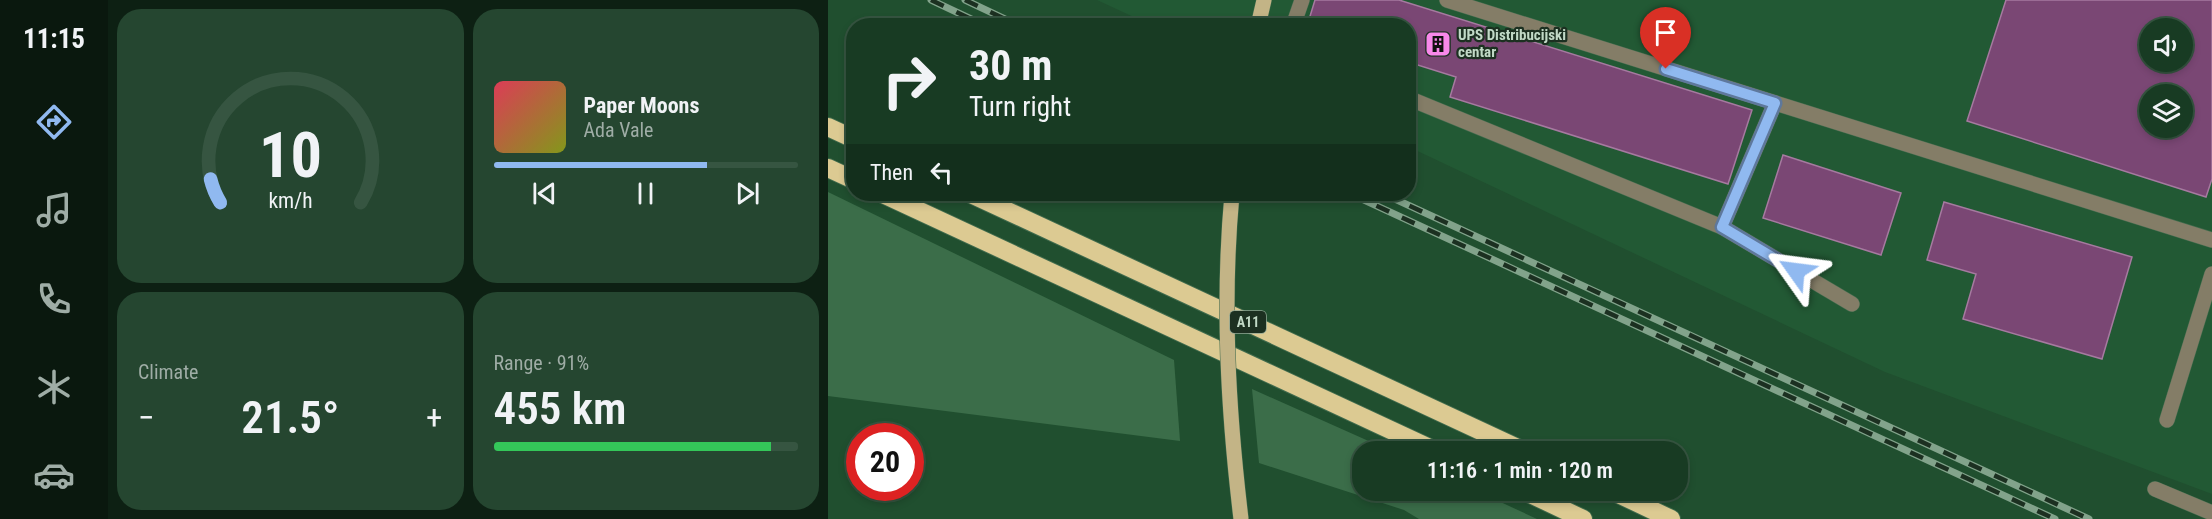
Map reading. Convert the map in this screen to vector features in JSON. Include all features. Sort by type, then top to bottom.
[{"type":"highway","points":[[828,127],[846,135]]},
{"type":"highway","points":[[828,168],[846,176]]},
{"type":"highway","name":"A11","points":[[899,201],[1414,441]]},
{"type":"highway","name":"A11","points":[[986,201],[1502,441]]},
{"type":"highway","points":[[1545,501],[1583,519]]},
{"type":"highway","points":[[1633,501],[1671,519]]},
{"type":"main road","points":[[1260,18],[1264,0]]},
{"type":"main road","points":[[1231,201],[1228,236],[1227,366],[1241,519]]},
{"type":"lane","points":[[1296,18],[1302,0]]},
{"type":"lane","points":[[1447,0],[2212,240]]},
{"type":"lane","points":[[1416,101],[1722,227],[1852,304]]},
{"type":"lane","points":[[1722,227],[1775,103]]},
{"type":"lane","points":[[2167,420],[2212,274]]},
{"type":"lane","points":[[2155,489],[2212,513]]},
{"type":"shaded area","points":[[1097,0],[2212,0],[2212,494],[1885,372],[1416,150],[1416,18],[1136,18]]},
{"type":"shaded area","points":[[828,192],[1174,360],[1180,441],[828,396]]},
{"type":"shaded area","points":[[1252,389],[1369,441],[1352,441],[1352,493],[1259,463]]},
{"type":"shaded area","points":[[1376,501],[1498,501],[1537,519],[1419,519],[1404,510]]},
{"type":"building","points":[[1315,0],[1399,0],[1752,110],[1728,184],[1450,97],[1456,77],[1416,64],[1416,18],[1309,18]]},
{"type":"building","points":[[2006,0],[2212,0],[2212,179],[2206,197],[1967,121]]},
{"type":"building","points":[[1783,155],[1901,193],[1881,255],[1763,218]]},
{"type":"building","points":[[1944,202],[2132,257],[2102,359],[1963,319],[1976,274],[1927,260]]},
{"type":"railway","points":[[931,0],[969,18]]},
{"type":"railway","points":[[965,0],[1003,18]]},
{"type":"railway","points":[[1366,201],[2055,519]]},
{"type":"railway","points":[[1399,201],[2089,519]]},
{"type":"place","name":"UPS Distribucijski centar","points":[[1438,44]]},
{"type":"route","points":[[1666,69],[1775,103],[1722,227],[1796,271]]}]
